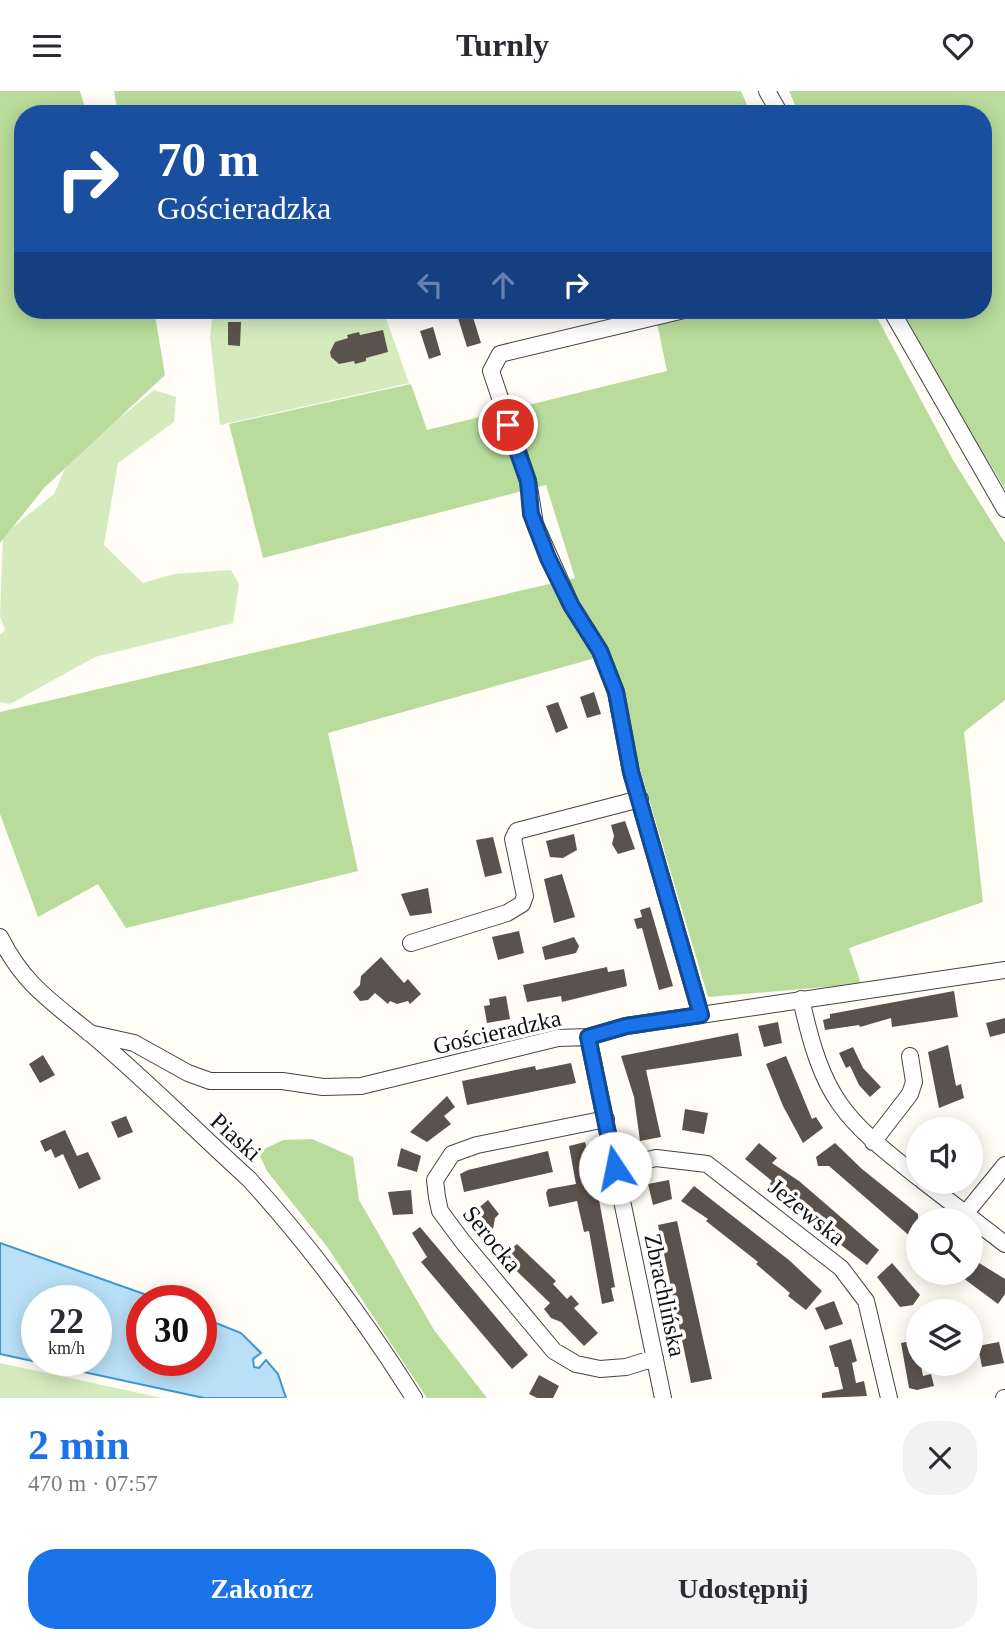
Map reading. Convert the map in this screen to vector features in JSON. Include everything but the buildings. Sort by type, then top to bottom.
[{"type":"street","points":[[647,319],[500,355],[491,371],[528,481],[531,514],[539,535],[571,605],[600,651],[616,692],[631,772],[701,1015]]},
{"type":"street","points":[[896,319],[1005,509]]},
{"type":"street","points":[[411,943],[507,913],[522,904],[525,896],[513,839],[516,831],[640,799]]},
{"type":"street","name":"Piaski","points":[[0,937],[10,956],[39,994],[89,1033],[249,1179],[368,1324],[414,1398]]},
{"type":"street","name":"Gościeradzka","points":[[89,1033],[134,1043],[188,1073],[210,1081],[282,1081],[323,1087],[361,1086],[558,1038],[588,1037],[626,1026],[1005,970]]},
{"type":"street","points":[[801,999],[813,1054],[833,1096],[849,1119],[906,1168]]},
{"type":"street","name":"Zbrachlińska","points":[[588,1037],[663,1398]]},
{"type":"street","points":[[873,1142],[910,1094],[914,1082],[910,1055]]},
{"type":"street","name":"Serocka","points":[[606,1119],[477,1145],[452,1154],[436,1180],[437,1197],[440,1211],[463,1242],[554,1351],[576,1364],[600,1369],[626,1367],[655,1358]]},
{"type":"street","name":"Jeżewska","points":[[615,1168],[656,1158],[707,1164],[841,1268],[866,1301],[889,1398]]},
{"type":"street","points":[[970,1208],[1005,1165]]},
{"type":"street","points":[[940,1194],[957,1208]]},
{"type":"street","points":[[983,1228],[1005,1244]]},
{"type":"green space","points":[[0,91],[80,91],[84,105],[14,105],[14,319],[156,319],[165,375],[44,488],[0,543]]},
{"type":"green space","points":[[114,91],[741,91],[747,105],[116,105]]},
{"type":"green space","points":[[789,91],[1005,91],[1005,489],[902,319],[992,319],[992,105],[795,105]]},
{"type":"green space","points":[[212,319],[386,319],[409,383],[220,425],[210,337]]},
{"type":"green space","points":[[656,319],[878,319],[953,460],[1005,543],[1005,700],[964,732],[983,902],[849,948],[861,984],[708,997],[606,655],[328,733],[358,871],[126,928],[98,884],[38,917],[0,814],[0,712],[575,578],[546,485],[263,558],[229,424],[411,384],[427,430],[667,371]]},
{"type":"green space","points":[[154,390],[176,397],[174,422],[118,463],[104,545],[143,583],[174,574],[231,570],[239,584],[233,623],[95,657],[10,704],[0,702],[0,635],[5,630],[0,616],[3,535],[54,494],[78,439],[122,416]]},
{"type":"green space","points":[[312,1139],[353,1157],[359,1200],[434,1330],[487,1398],[427,1398],[328,1248],[267,1171],[258,1152],[283,1140]]},
{"type":"green space","points":[[0,1363],[21,1368],[21,1376],[60,1376],[163,1398],[0,1398]]},
{"type":"water","points":[[0,1243],[126,1288],[126,1376],[217,1376],[217,1323],[241,1333],[261,1353],[253,1359],[254,1367],[259,1368],[266,1360],[278,1374],[286,1398],[204,1398],[102,1376],[112,1376],[112,1285],[21,1285],[21,1359],[0,1354]]},
{"type":"route","points":[[508,425],[528,481],[531,514],[548,558],[571,605],[600,651],[616,692],[631,772],[701,1015],[626,1026],[588,1037],[615,1168]]}]
